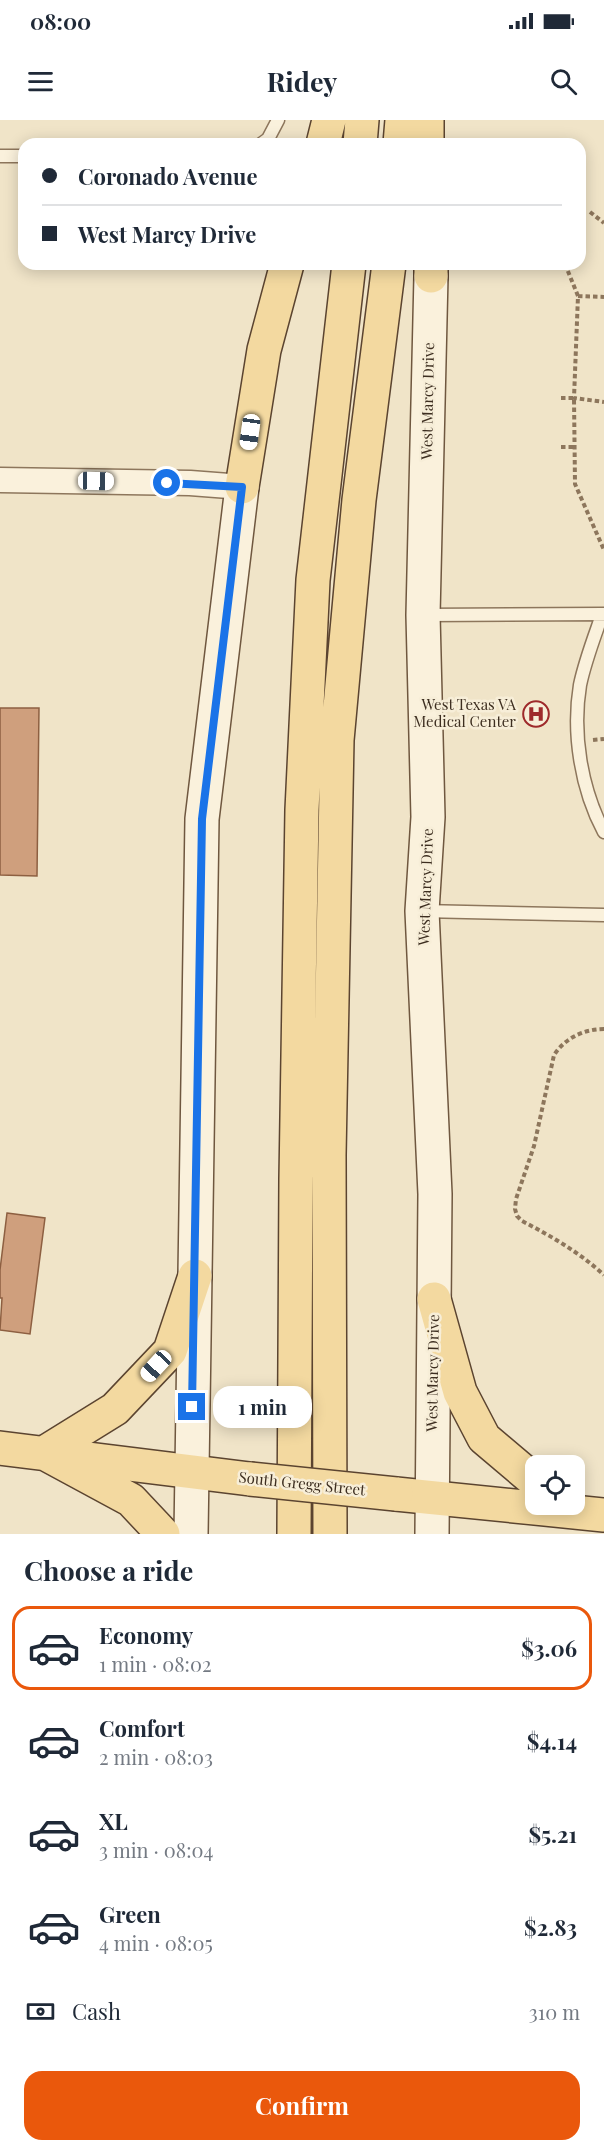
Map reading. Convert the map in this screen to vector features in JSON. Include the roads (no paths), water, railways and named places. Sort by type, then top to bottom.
[{"type":"main road","points":[[324,138],[329,120]]},
{"type":"main road","points":[[360,138],[362,120]]},
{"type":"main road","points":[[400,138],[402,120]]},
{"type":"main road","points":[[427,120],[427,138]]},
{"type":"main road","points":[[242,487],[264,350],[285,270]]},
{"type":"main road","points":[[294,1534],[296,1179],[302,810],[313,580],[348,270]]},
{"type":"main road","points":[[330,1534],[329,1155],[337,740],[359,500],[388,270]]},
{"type":"main road","points":[[162,1534],[131,1500],[44,1453],[115,1409],[170,1351],[195,1276]]},
{"type":"main road","points":[[434,1299],[460,1392],[484,1438],[525,1473]]},
{"type":"main road","name":"South Gregg Street","points":[[0,1448],[250,1479],[432,1498],[589,1511]]},
{"type":"main road","points":[[535,1534],[589,1511]]},
{"type":"street","name":"West Marcy Drive","points":[[431,270],[423,615],[428,817],[422,911],[435,1194],[432,1534]]},
{"type":"street","points":[[0,480],[190,483],[242,487],[202,819],[191,1534]]},
{"type":"lane","points":[[269,138],[278,120]]},
{"type":"lane","points":[[0,156],[18,156]]},
{"type":"lane","points":[[423,615],[603,614],[581,684],[577,716],[580,758],[597,819],[604,832]]},
{"type":"lane","points":[[422,911],[604,915]]},
{"type":"place","name":"West Texas VA Medical Center","points":[[536,714]]}]
